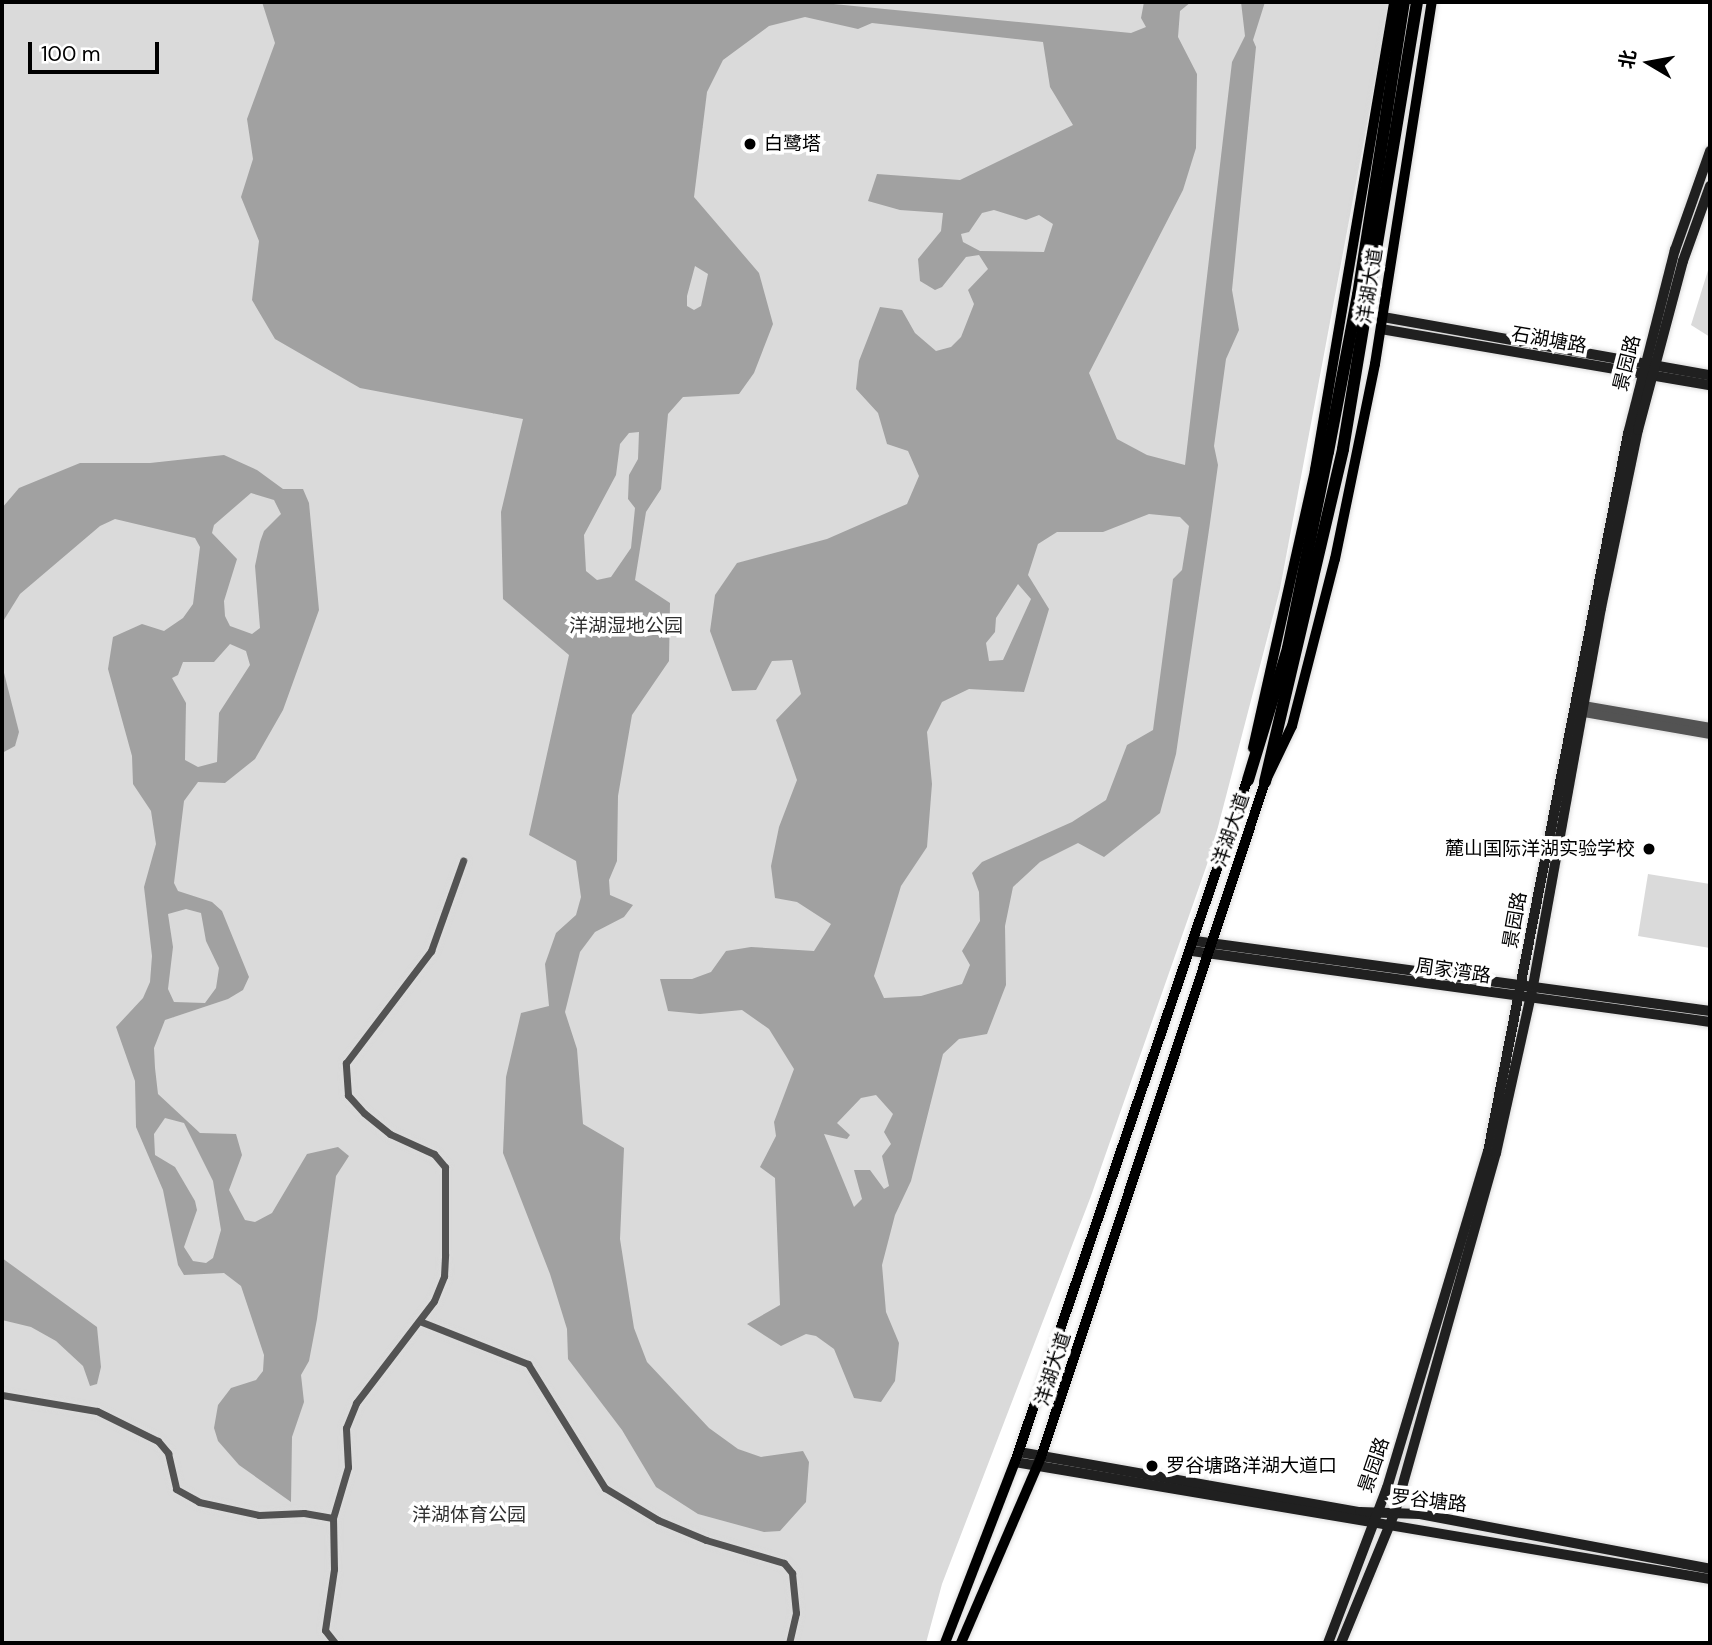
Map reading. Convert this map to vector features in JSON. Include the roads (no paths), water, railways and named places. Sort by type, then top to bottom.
[{"type":"highway","points":[[1265,782],[1293,649],[1358,295],[1404,2]]},
{"type":"highway","points":[[1248,780],[1293,649],[1343,449],[1417,2]]},
{"type":"main road","name":"洋湖大道","points":[[945,1643],[1017,1457],[1194,946],[1248,780],[1263,692],[1315,470],[1394,2]]},
{"type":"main road","name":"洋湖大道","points":[[961,1643],[1039,1462],[1265,782],[1292,726],[1315,642],[1384,317],[1432,2]]},
{"type":"main road","name":"景园路","points":[[1341,1643],[1395,1512],[1496,1153],[1525,998],[1521,984],[1648,370],[1675,250],[1710,151]]},
{"type":"main road","name":"景园路","points":[[1648,370],[1710,186]]},
{"type":"main road","name":"石湖塘路","points":[[1384,317],[1710,385]]},
{"type":"main road","name":"石湖塘路","points":[[1381,329],[1648,370],[1710,375]]},
{"type":"main road","name":"景园路","points":[[1328,1643],[1387,1488],[1485,1164],[1525,998],[1533,986],[1578,708]]},
{"type":"main road","name":"周家湾路","points":[[1194,946],[1521,984],[1710,1011]]},
{"type":"main road","name":"周家湾路","points":[[1209,948],[1525,998],[1710,1022]]},
{"type":"main road","name":"罗谷塘路","points":[[1017,1457],[1373,1519],[1388,1526],[1416,1526],[1710,1579]]},
{"type":"main road","name":"罗谷塘路","points":[[1373,1519],[1395,1512],[1710,1569]]},
{"type":"street","points":[[1578,708],[1710,727]]},
{"type":"street","points":[[1578,708],[1710,734]]},
{"type":"street","points":[[335,1643],[325,1630],[334,1569],[333,1518],[348,1467],[346,1428],[356,1403],[404,1338],[422,1322],[444,1276],[445,1167],[434,1154],[390,1134],[364,1113],[348,1095],[344,1080],[354,1048],[431,951],[463,861]]},
{"type":"street","points":[[422,1322],[528,1364],[605,1488],[658,1520],[706,1540],[784,1563],[792,1573],[796,1613],[789,1643]]},
{"type":"street","points":[[2,1395],[97,1410],[125,1423],[158,1441],[168,1453],[176,1489],[199,1502],[259,1516],[304,1513],[333,1518]]},
{"type":"place","name":"白鹭塔","points":[[750,144]]},
{"type":"place","name":"麓山国际洋湖实验学校","points":[[1649,849]]},
{"type":"place","name":"罗谷塘路洋湖大道口","points":[[1152,1466]]},
{"type":"park label","name":"洋湖湿地公园","points":[[626,626]]},
{"type":"park label","name":"洋湖体育公园","points":[[469,1515]]}]
